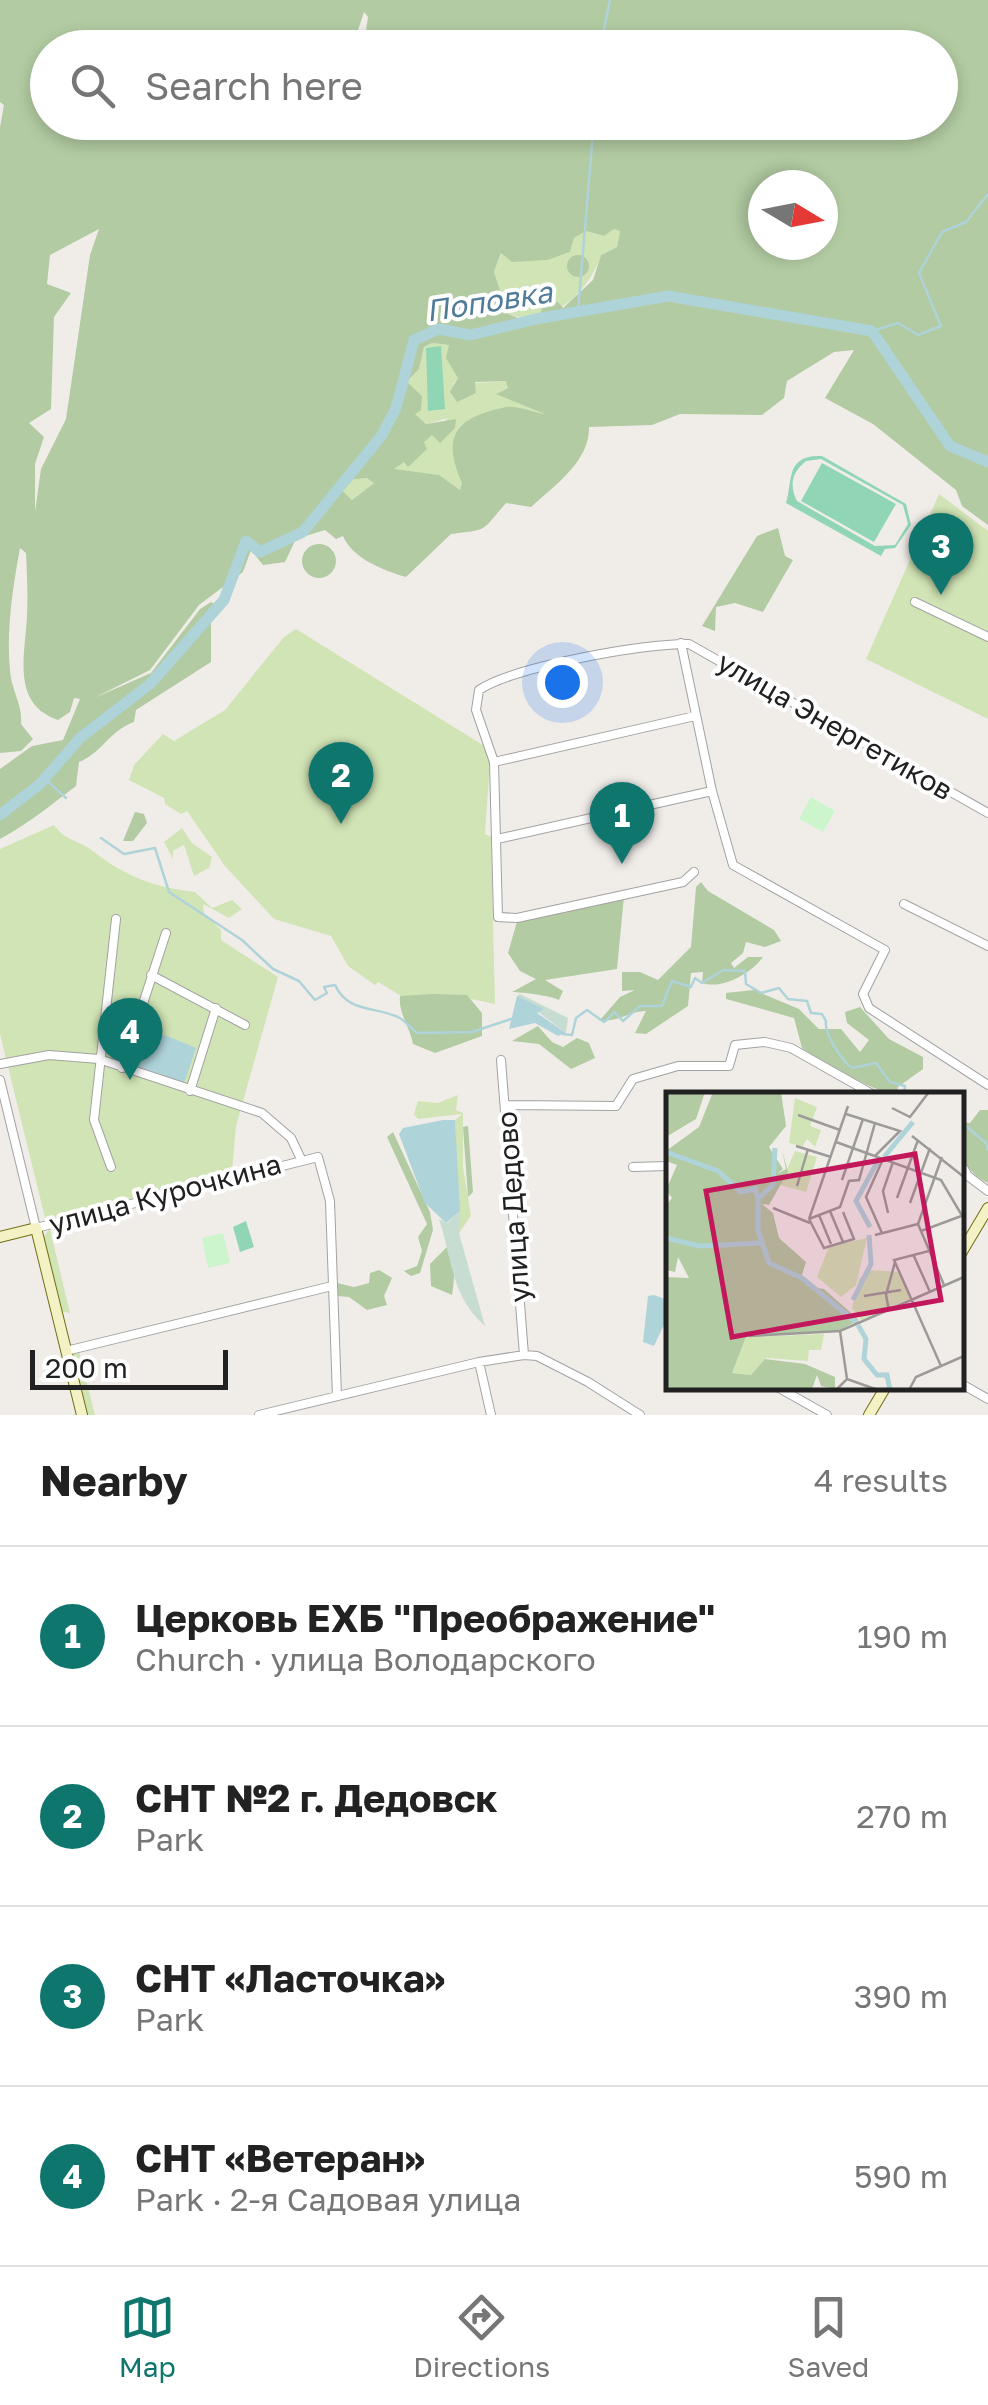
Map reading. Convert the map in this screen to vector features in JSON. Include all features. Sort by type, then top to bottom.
[{"type":"street","points":[[915,602],[988,637]]},
{"type":"street","points":[[694,872],[683,882],[516,918],[498,917],[494,762],[476,710],[479,690],[553,666],[681,644],[712,791],[733,864],[885,950],[864,994],[879,1018],[988,1085]]},
{"type":"street","name":"улица Энергетиков","points":[[681,644],[695,646],[988,813]]},
{"type":"street","points":[[494,762],[695,716]]},
{"type":"street","points":[[497,840],[712,791]]},
{"type":"street","points":[[904,904],[988,946]]},
{"type":"street","points":[[111,1167],[94,1120],[116,918]]},
{"type":"street","points":[[122,1068],[166,933]]},
{"type":"street","points":[[151,974],[245,1025]]},
{"type":"street","points":[[190,1090],[216,1008]]},
{"type":"street","points":[[506,1105],[616,1106],[633,1079],[678,1066],[728,1066],[734,1045],[764,1042],[791,1048],[869,1092]]},
{"type":"street","points":[[0,1064],[49,1054],[99,1059],[269,1117],[291,1138],[298,1160],[318,1156],[330,1201],[337,1396]]},
{"type":"street","name":"улица Дедово","points":[[501,1060],[524,1355]]},
{"type":"street","points":[[0,1080],[82,1415]]},
{"type":"street","name":"улица Курочкина","points":[[36,1228],[298,1160]]},
{"type":"street","points":[[633,1167],[666,1166]]},
{"type":"street","points":[[963,1167],[988,1191]]},
{"type":"street","points":[[963,1250],[988,1208]]},
{"type":"street","points":[[0,1237],[36,1228]]},
{"type":"street","points":[[66,1351],[332,1286]]},
{"type":"street","points":[[260,1415],[479,1362],[524,1355],[538,1356],[571,1373],[640,1415]]},
{"type":"street","points":[[479,1362],[491,1415]]},
{"type":"street","points":[[963,1385],[988,1399]]},
{"type":"street","points":[[783,1390],[827,1415]]},
{"type":"street","points":[[870,1415],[884,1390]]},
{"type":"green space","points":[[0,0],[988,0],[988,525],[962,506],[956,490],[873,424],[825,398],[854,350],[834,352],[787,381],[784,398],[762,415],[680,414],[652,425],[589,427],[584,451],[577,461],[531,507],[506,503],[483,528],[451,534],[406,577],[370,562],[354,551],[343,536],[336,539],[325,530],[296,539],[285,562],[263,565],[251,550],[243,572],[199,605],[150,670],[94,698],[151,673],[200,609],[211,602],[217,605],[211,623],[211,662],[136,710],[134,722],[79,762],[76,786],[0,839],[0,769],[32,746],[63,740],[80,699],[74,698],[70,712],[58,720],[43,713],[27,690],[26,553],[20,548],[10,624],[10,670],[21,724],[33,739],[21,751],[0,753],[0,127],[4,105],[0,102]],"holes":[[[99,229],[90,255],[66,419],[41,469],[35,512],[35,464],[44,437],[29,423],[51,409],[54,317],[71,293],[47,284],[50,255]],[[614,229],[620,231],[617,247],[601,255],[593,280],[563,308],[558,302],[544,304],[540,314],[523,320],[508,314],[494,272],[501,253],[512,262],[547,260],[570,252],[574,238],[586,231],[604,236]],[[432,343],[449,345],[446,358],[458,378],[450,392],[457,402],[476,393],[475,382],[506,381],[508,388],[496,394],[545,414],[506,407],[465,423],[458,430],[453,452],[462,483],[460,490],[439,475],[394,469],[404,462],[408,467],[427,449],[424,442],[432,435],[440,443],[455,428],[456,419],[426,424],[415,414],[421,410],[422,396],[407,382],[419,369],[424,347]],[[367,478],[374,483],[352,500],[339,488],[347,480]]]},
{"type":"green space","points":[[614,229],[620,230],[617,247],[601,255],[587,282],[565,304],[538,317],[508,314],[494,272],[502,252],[543,259],[570,252],[574,238],[586,231],[604,236]]},
{"type":"green space","points":[[578,255],[586,258],[586,274],[578,277],[570,274],[567,266],[570,258]]},
{"type":"green space","points":[[432,343],[449,345],[458,378],[453,385],[466,396],[476,393],[475,383],[507,381],[508,388],[498,393],[557,417],[453,456],[462,483],[460,490],[438,475],[393,470],[448,418],[426,424],[415,414],[407,383],[419,369],[424,347]]},
{"type":"green space","points":[[441,346],[445,409],[428,411],[426,348]]},
{"type":"green space","points":[[822,456],[906,504],[911,525],[895,548],[885,549],[881,556],[786,503],[796,464]],"holes":[[[821,459],[903,505],[908,524],[895,545],[875,546],[797,501],[793,479],[806,461]]]},
{"type":"green space","points":[[822,463],[896,504],[874,542],[801,501]]},
{"type":"green space","points":[[367,478],[375,482],[352,500],[338,488],[347,480]]},
{"type":"green space","points":[[939,494],[988,531],[988,719],[866,659]]},
{"type":"green space","points":[[778,528],[785,556],[793,560],[763,612],[735,603],[716,607],[715,631],[702,626],[757,536]]},
{"type":"green space","points":[[319,544],[331,549],[336,561],[331,573],[319,578],[307,573],[302,561],[307,549]]},
{"type":"green space","points":[[296,629],[486,747],[490,761],[485,834],[491,837],[495,1004],[452,995],[408,1000],[378,982],[375,985],[348,966],[331,936],[274,919],[225,866],[187,811],[181,814],[165,804],[164,798],[129,780],[134,765],[163,734],[174,741],[225,710],[284,637]]},
{"type":"green space","points":[[811,797],[835,811],[823,832],[799,819]]},
{"type":"green space","points":[[135,812],[144,814],[147,823],[133,841],[123,841]]},
{"type":"green space","points":[[54,825],[67,837],[141,879],[195,892],[212,908],[232,900],[242,909],[229,918],[203,904],[204,913],[221,930],[221,940],[278,977],[236,1126],[232,1171],[46,1222],[0,1034],[0,849]]},
{"type":"green space","points":[[182,828],[192,843],[212,857],[209,868],[194,876],[184,845],[173,851],[173,859],[164,842]]},
{"type":"green space","points":[[701,882],[708,891],[774,930],[781,941],[765,947],[746,942],[743,953],[731,963],[734,968],[748,957],[763,957],[744,974],[727,982],[702,983],[703,972],[691,973],[688,1006],[646,1034],[635,1033],[646,1011],[600,1020],[620,997],[635,990],[622,991],[622,972],[640,972],[658,980],[691,947],[696,887]]},
{"type":"green space","points":[[624,896],[617,969],[545,980],[563,991],[559,1000],[512,992],[536,979],[520,971],[508,953],[518,918]]},
{"type":"green space","points":[[754,990],[799,1009],[819,1029],[841,1029],[860,1052],[869,1040],[847,1023],[845,1012],[860,1007],[889,1039],[923,1057],[923,1069],[898,1087],[897,1092],[886,1092],[802,1048],[794,1018],[726,999],[726,993]]},
{"type":"green space","points":[[520,994],[568,1018],[566,1033],[517,996]]},
{"type":"green space","points":[[467,995],[482,1013],[482,1036],[435,1053],[413,1044],[400,996]]},
{"type":"green space","points":[[538,1026],[552,1042],[563,1047],[577,1038],[589,1043],[595,1058],[571,1069],[539,1044],[512,1041]]},
{"type":"green space","points":[[458,1095],[456,1110],[463,1113],[463,1167],[471,1216],[459,1233],[455,1120],[462,1114],[418,1119],[414,1114],[418,1101],[438,1103]]},
{"type":"green space","points":[[980,1110],[988,1110],[988,1183],[972,1172],[964,1158],[963,1122],[970,1123]]},
{"type":"green space","points":[[468,1126],[473,1192],[468,1197],[463,1127]]},
{"type":"green space","points":[[393,1132],[430,1212],[433,1230],[420,1273],[411,1276],[404,1271],[417,1266],[422,1251],[418,1237],[427,1224],[387,1137]]},
{"type":"green space","points":[[460,1211],[459,1233],[485,1326],[459,1290],[439,1219],[447,1223]]},
{"type":"green space","points":[[246,1221],[254,1247],[240,1252],[233,1227]]},
{"type":"green space","points":[[50,1229],[70,1313],[60,1311],[43,1237]]},
{"type":"green space","points":[[223,1233],[230,1263],[208,1268],[202,1238]]},
{"type":"green space","points":[[458,1236],[452,1295],[431,1286],[430,1264]]},
{"type":"green space","points":[[379,1270],[392,1278],[384,1296],[387,1305],[367,1310],[349,1297],[337,1296],[337,1283],[354,1287],[369,1283],[370,1273]]},
{"type":"green space","points":[[79,1351],[95,1415],[86,1415],[72,1355]]},
{"type":"water","points":[[517,996],[544,1009],[537,1013],[566,1033],[558,1036],[535,1023],[509,1029]]},
{"type":"water","points":[[143,1026],[196,1048],[185,1081],[181,1083],[133,1065],[132,1053]]},
{"type":"water","points":[[455,1120],[460,1211],[446,1223],[425,1203],[399,1134],[403,1128]]},
{"type":"water","points":[[648,1296],[666,1299],[666,1320],[654,1346],[643,1342]]},
{"type":"waterway","points":[[604,30],[610,0]]},
{"type":"waterway","points":[[578,311],[592,140]]},
{"type":"waterway","points":[[872,331],[898,323],[918,335],[941,326],[919,273],[942,232],[966,222],[988,194]]},
{"type":"waterway","name":"Поповка","points":[[0,815],[40,784],[80,738],[150,684],[224,600],[246,541],[260,552],[303,532],[382,435],[396,408],[414,340],[439,329],[470,335],[668,296],[872,331],[950,446],[988,462]]},
{"type":"waterway","points":[[43,777],[66,798]]},
{"type":"waterway","points":[[101,838],[124,854],[155,848],[169,892],[242,940],[273,969],[299,981],[315,1000],[327,993],[324,987],[335,985],[354,1005],[398,1017],[417,1033],[472,1032],[511,1019]]},
{"type":"waterway","points":[[563,1034],[572,1035],[576,1018],[587,1010],[604,1022],[615,1012],[623,1021],[640,1006],[662,1006],[672,981],[691,987],[695,978],[702,983],[723,970],[745,971],[746,984],[761,993],[779,988],[788,999],[807,1001],[811,1013],[822,1014],[830,1039],[852,1068],[876,1063],[890,1082],[905,1086],[904,1092]]},
{"type":"waterway","points":[[963,1124],[986,1143],[988,1150]]},
{"type":"place","name":"СНТ «Ласточка»","points":[[941,595]]},
{"type":"place","name":"СНТ №2 г. Дедовск","points":[[341,824]]},
{"type":"place","name":"Церковь ЕХБ \"Преображение\"","points":[[622,864]]},
{"type":"place","name":"СНТ «Ветеран»","points":[[130,1080]]}]
